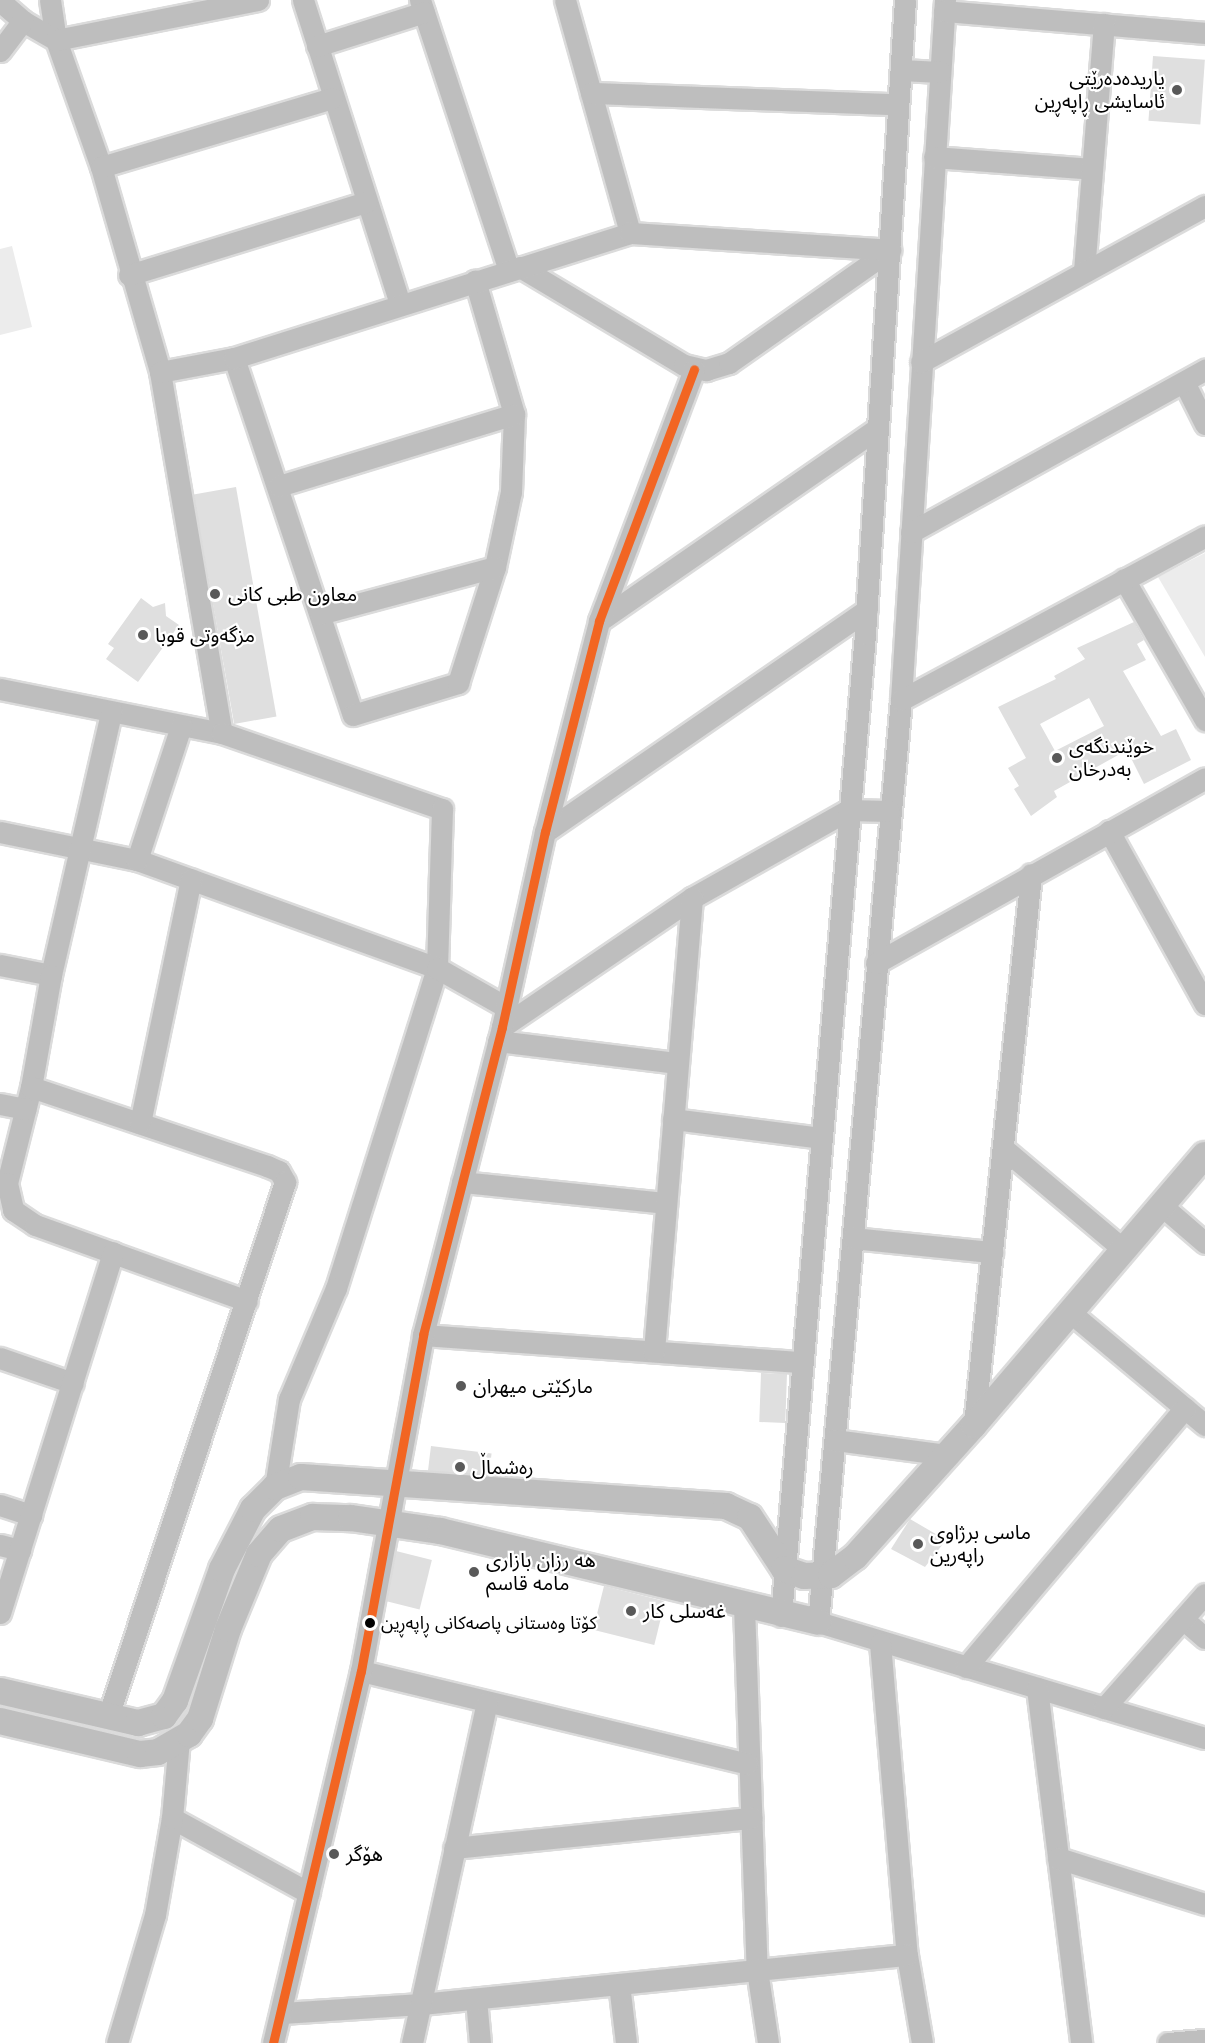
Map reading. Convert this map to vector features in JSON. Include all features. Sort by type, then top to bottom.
[{"type":"main road","points":[[0,1690],[138,1723],[156,1720],[175,1701],[205,1611],[241,1530],[253,1509],[275,1487],[301,1477],[726,1506],[750,1517],[784,1569],[804,1576],[823,1577],[850,1562],[947,1455],[1205,1155]]},
{"type":"main road","points":[[0,1721],[140,1754],[158,1752],[189,1734],[200,1719],[232,1619],[252,1568],[268,1539],[296,1522],[313,1517],[391,1523],[440,1531],[781,1616],[818,1622]]},
{"type":"main road","points":[[156,1720],[179,1740]]},
{"type":"street","points":[[50,0],[56,40],[101,167],[129,275],[160,372],[222,733]]},
{"type":"street","points":[[0,1],[23,21],[56,40],[258,0]]},
{"type":"street","points":[[303,0],[332,98],[400,304]]},
{"type":"street","points":[[565,0],[630,233]]},
{"type":"street","points":[[781,1616],[848,810],[867,610],[905,0]]},
{"type":"street","points":[[1205,33],[1104,24],[945,5],[901,700],[889,811],[818,1622],[880,1643],[1205,1738]]},
{"type":"street","points":[[317,46],[422,6],[514,269],[694,369],[729,363],[890,250]]},
{"type":"street","points":[[0,51],[23,21]]},
{"type":"street","points":[[1084,272],[1104,24]]},
{"type":"street","points":[[901,70],[940,72]]},
{"type":"street","points":[[591,93],[898,104]]},
{"type":"street","points":[[101,167],[332,98]]},
{"type":"street","points":[[934,157],[1092,169]]},
{"type":"street","points":[[129,275],[367,201]]},
{"type":"street","points":[[921,362],[1205,206]]},
{"type":"street","points":[[160,372],[234,358],[630,233],[890,250]]},
{"type":"street","points":[[234,358],[279,486],[352,715],[459,683],[495,567],[512,492],[514,414],[476,281]]},
{"type":"street","points":[[273,2043],[361,1671],[391,1523],[423,1335],[502,1025],[545,832],[599,621],[694,369]]},
{"type":"street","points":[[911,532],[1205,370]]},
{"type":"street","points":[[1184,382],[1205,424]]},
{"type":"street","points":[[279,486],[514,414]]},
{"type":"street","points":[[599,621],[878,428]]},
{"type":"street","points":[[901,700],[1205,536]]},
{"type":"street","points":[[320,614],[495,567]]},
{"type":"street","points":[[1124,579],[1198,689],[1205,720]]},
{"type":"street","points":[[545,832],[867,610]]},
{"type":"street","points":[[0,689],[222,733],[442,809],[437,968],[336,1288],[289,1399],[275,1487]]},
{"type":"street","points":[[111,712],[77,848],[31,1087],[7,1183],[13,1210],[35,1226],[247,1301]]},
{"type":"street","points":[[137,860],[181,726]]},
{"type":"street","points":[[876,963],[1205,778]]},
{"type":"street","points":[[502,1025],[692,898],[848,810],[889,811]]},
{"type":"street","points":[[1109,831],[1205,1004]]},
{"type":"street","points":[[0,832],[137,860],[437,968],[502,1025],[678,1063]]},
{"type":"street","points":[[974,1425],[1031,874]]},
{"type":"street","points":[[140,1123],[191,879]]},
{"type":"street","points":[[654,1351],[692,898]]},
{"type":"street","points":[[0,965],[51,975]]},
{"type":"street","points":[[31,1087],[282,1174],[284,1187],[108,1717]]},
{"type":"street","points":[[0,1104],[26,1109]]},
{"type":"street","points":[[674,1119],[822,1138]]},
{"type":"street","points":[[1003,1148],[1124,1250]]},
{"type":"street","points":[[462,1182],[666,1203]]},
{"type":"street","points":[[1161,1205],[1205,1243]]},
{"type":"street","points":[[853,1239],[992,1252]]},
{"type":"street","points":[[0,1613],[10,1547],[31,1515],[113,1252]]},
{"type":"street","points":[[1071,1313],[1205,1425]]},
{"type":"street","points":[[423,1335],[802,1362]]},
{"type":"street","points":[[0,1358],[72,1383]]},
{"type":"street","points":[[966,1667],[1185,1408]]},
{"type":"street","points":[[834,1440],[947,1455]]},
{"type":"street","points":[[0,1505],[31,1515]]},
{"type":"street","points":[[1104,1708],[1205,1594]]},
{"type":"street","points":[[744,1606],[747,1764],[757,1970],[768,2043]]},
{"type":"street","points":[[1183,1619],[1205,1638]]},
{"type":"street","points":[[880,1643],[907,1955],[922,2043]]},
{"type":"street","points":[[361,1671],[747,1764]]},
{"type":"street","points":[[1037,1688],[1081,2043]]},
{"type":"street","points":[[412,2043],[487,1703]]},
{"type":"street","points":[[117,2043],[155,1915],[172,1818],[179,1740]]},
{"type":"street","points":[[172,1818],[309,1893]]},
{"type":"street","points":[[454,1848],[751,1818]]},
{"type":"street","points":[[1058,1858],[1205,1904]]},
{"type":"street","points":[[281,2013],[476,1999],[907,1955]]},
{"type":"street","points":[[619,1984],[626,2043]]},
{"type":"street","points":[[476,1999],[480,2043]]},
{"type":"street","points":[[1168,2043],[1205,2040]]},
{"type":"shaded area","points":[[12,246],[32,327],[0,335],[0,249]]},
{"type":"shaded area","points":[[1205,553],[1205,657],[1158,577]]},
{"type":"building","name":"یاریدەدەرێتی ئاسایشی ڕاپەڕین","points":[[1153,56],[1205,60],[1200,124],[1148,121]]},
{"type":"building","points":[[236,487],[276,716],[234,724],[194,494]]},
{"type":"building","name":"مزگەوتی قوبا","points":[[141,598],[153,607],[165,603],[166,616],[179,625],[138,682],[106,659],[114,648],[108,644]]},
{"type":"building","points":[[1134,622],[1144,640],[1137,644],[1146,660],[1123,671],[1161,736],[1176,729],[1191,760],[1144,784],[1127,750],[1054,791],[1057,797],[1031,816],[1014,789],[1019,786],[1008,768],[1026,758],[998,707],[1056,679],[1054,676],[1085,659],[1077,648]],"holes":[[[1089,698],[1104,726],[1055,751],[1040,724]]]},
{"type":"building","points":[[761,1373],[787,1374],[785,1423],[759,1422]]},
{"type":"building","name":"رەشماڵ","points":[[431,1446],[492,1453],[488,1478],[428,1471]]},
{"type":"building","name":"ماسی برژاوی راپەرین","points":[[910,1519],[946,1540],[925,1567],[891,1549]]},
{"type":"building","points":[[396,1551],[432,1560],[420,1609],[384,1600]]},
{"type":"building","name":"غەسلی کار","points":[[604,1586],[665,1601],[654,1645],[593,1630]]},
{"type":"transit line","points":[[273,2043],[361,1671],[423,1335],[502,1027],[545,832],[599,621],[694,369]]},
{"type":"place","name":"یاریدەدەرێتی ئاسایشی ڕاپەڕین","points":[[1177,90]]},
{"type":"place","name":"معاون طبی کانی","points":[[215,594]]},
{"type":"place","name":"مزگەوتی قوبا","points":[[143,635]]},
{"type":"place","name":"خوێندنگەی بەدرخان","points":[[1057,758]]},
{"type":"place","name":"مارکێتی میهران","points":[[461,1386]]},
{"type":"place","name":"رەشماڵ","points":[[460,1467]]},
{"type":"place","name":"ماسی برژاوی راپەرین","points":[[918,1544]]},
{"type":"place","name":"هه رزان بازارى مامه قاسم","points":[[474,1572]]},
{"type":"place","name":"غەسلی کار","points":[[631,1611]]},
{"type":"place","name":"كۆتا وەستانی پاصەکانی ڕاپەڕین","points":[[370,1623]]},
{"type":"place","name":"هۆگر","points":[[334,1854]]}]
